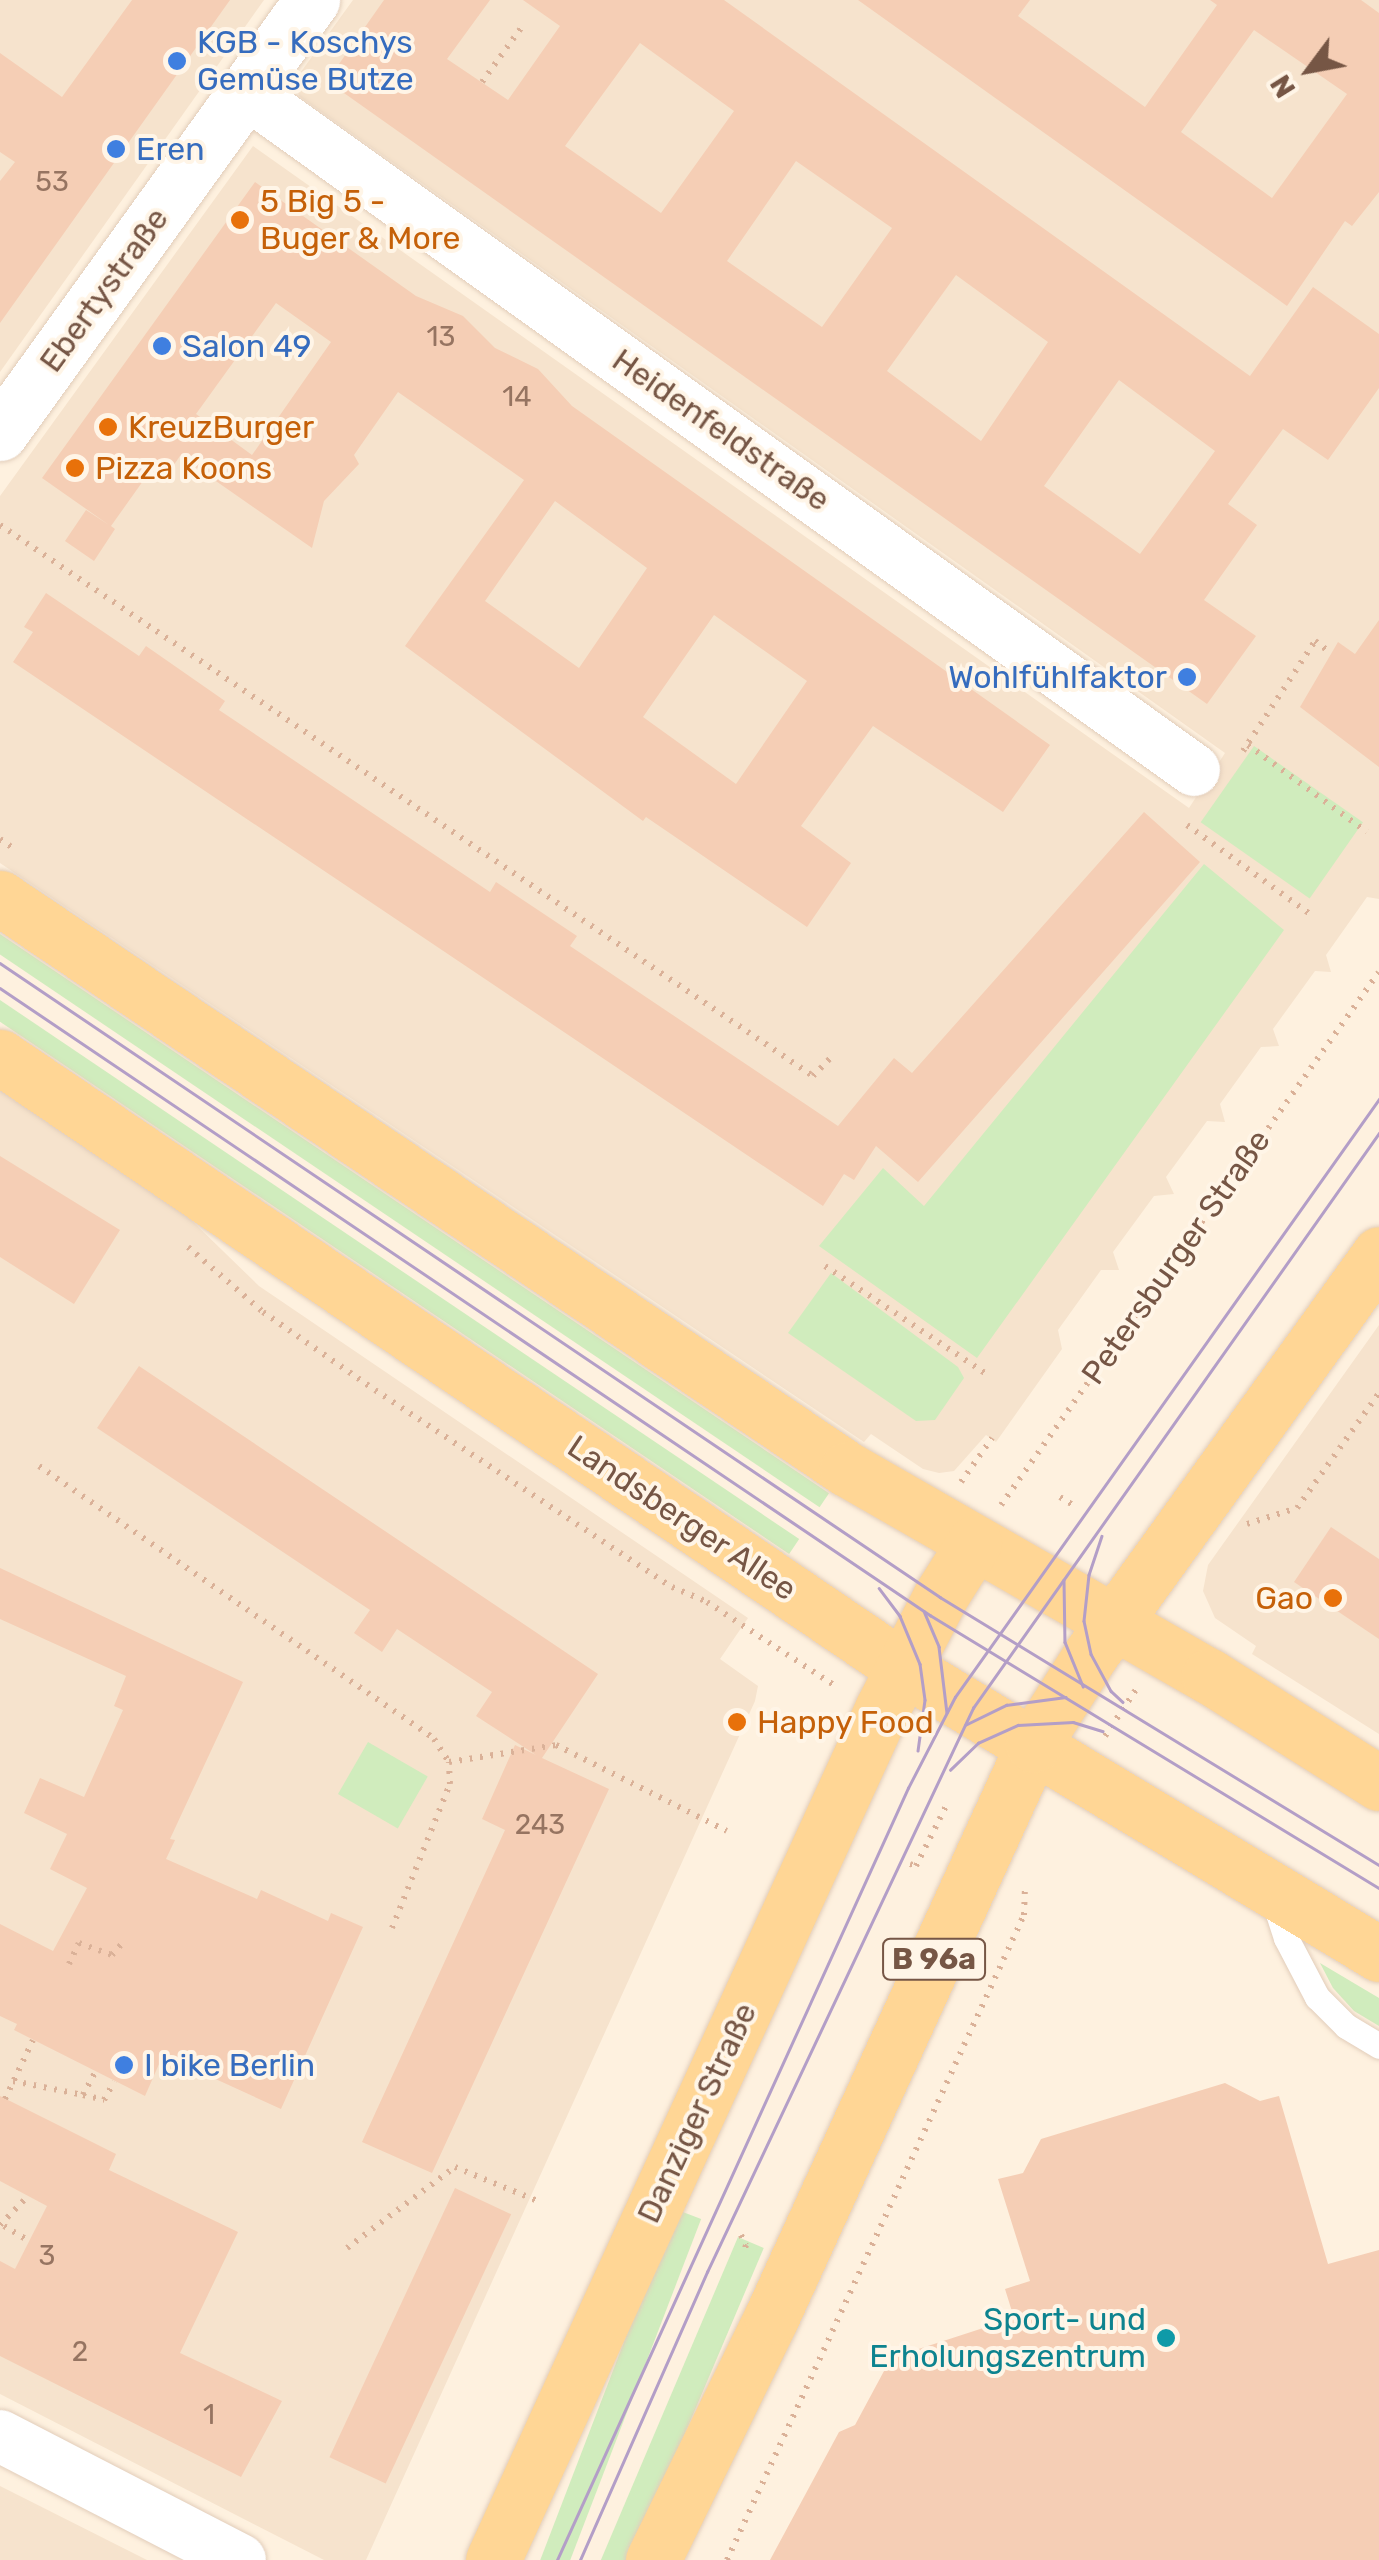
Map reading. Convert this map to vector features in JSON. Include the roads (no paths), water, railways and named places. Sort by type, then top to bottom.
[{"type":"main road","points":[[0,898],[846,1469],[1163,1650],[1379,1783]]},
{"type":"main road","name":"Landsberger Allee","points":[[0,1057],[902,1667],[1379,1954]]},
{"type":"main road","name":"B 96a","points":[[653,2560],[772,2316],[1033,1744],[1115,1622],[1379,1254]]},
{"type":"main road","name":"Danziger Straße","points":[[493,2560],[902,1667],[974,1543]]},
{"type":"street","name":"Ebertystraße","points":[[0,433],[312,0]]},
{"type":"street","name":"Heidenfeldstraße","points":[[247,92],[1194,770]]},
{"type":"street","points":[[0,2436],[240,2560]]},
{"type":"lane","points":[[1270,1888],[1286,1938],[1318,1997],[1346,2026],[1379,2046]]},
{"type":"tram line","points":[[0,963],[940,1597],[1379,1865]]},
{"type":"tram line","points":[[0,988],[930,1615],[1379,1888]]},
{"type":"tram line","points":[[557,2560],[908,1788],[955,1697],[1379,1099]]},
{"type":"tram line","points":[[580,2560],[707,2272],[973,1708],[1379,1133]]},
{"type":"tram line","points":[[1102,1536],[1089,1575],[1084,1621],[1091,1654],[1111,1691],[1123,1702]]},
{"type":"tram line","points":[[1064,1580],[1065,1642],[1083,1686]]},
{"type":"tram line","points":[[879,1588],[900,1616],[920,1664],[925,1700],[918,1751]]},
{"type":"tram line","points":[[924,1611],[939,1647],[947,1713]]},
{"type":"tram line","points":[[965,1725],[1006,1705],[1065,1697]]},
{"type":"tram line","points":[[950,1770],[978,1743],[1018,1725],[1073,1722],[1103,1731]]},
{"type":"place","name":"KGB - Koschys Gemüse Butze","points":[[177,61]]},
{"type":"place","name":"Eren","points":[[116,149]]},
{"type":"place","name":"5 Big 5 - Buger & More","points":[[240,220]]},
{"type":"place","name":"Salon 49","points":[[162,346]]},
{"type":"place","name":"KreuzBurger","points":[[108,427]]},
{"type":"place","name":"Pizza Koons","points":[[75,468]]},
{"type":"place","name":"Wohlfühlfaktor","points":[[1187,677]]},
{"type":"place","name":"Gao","points":[[1333,1598]]},
{"type":"place","name":"Happy Food","points":[[737,1722]]},
{"type":"place","name":"I bike Berlin","points":[[124,2065]]},
{"type":"place","name":"Sport- und Erholungszentrum","points":[[1166,2338]]}]
